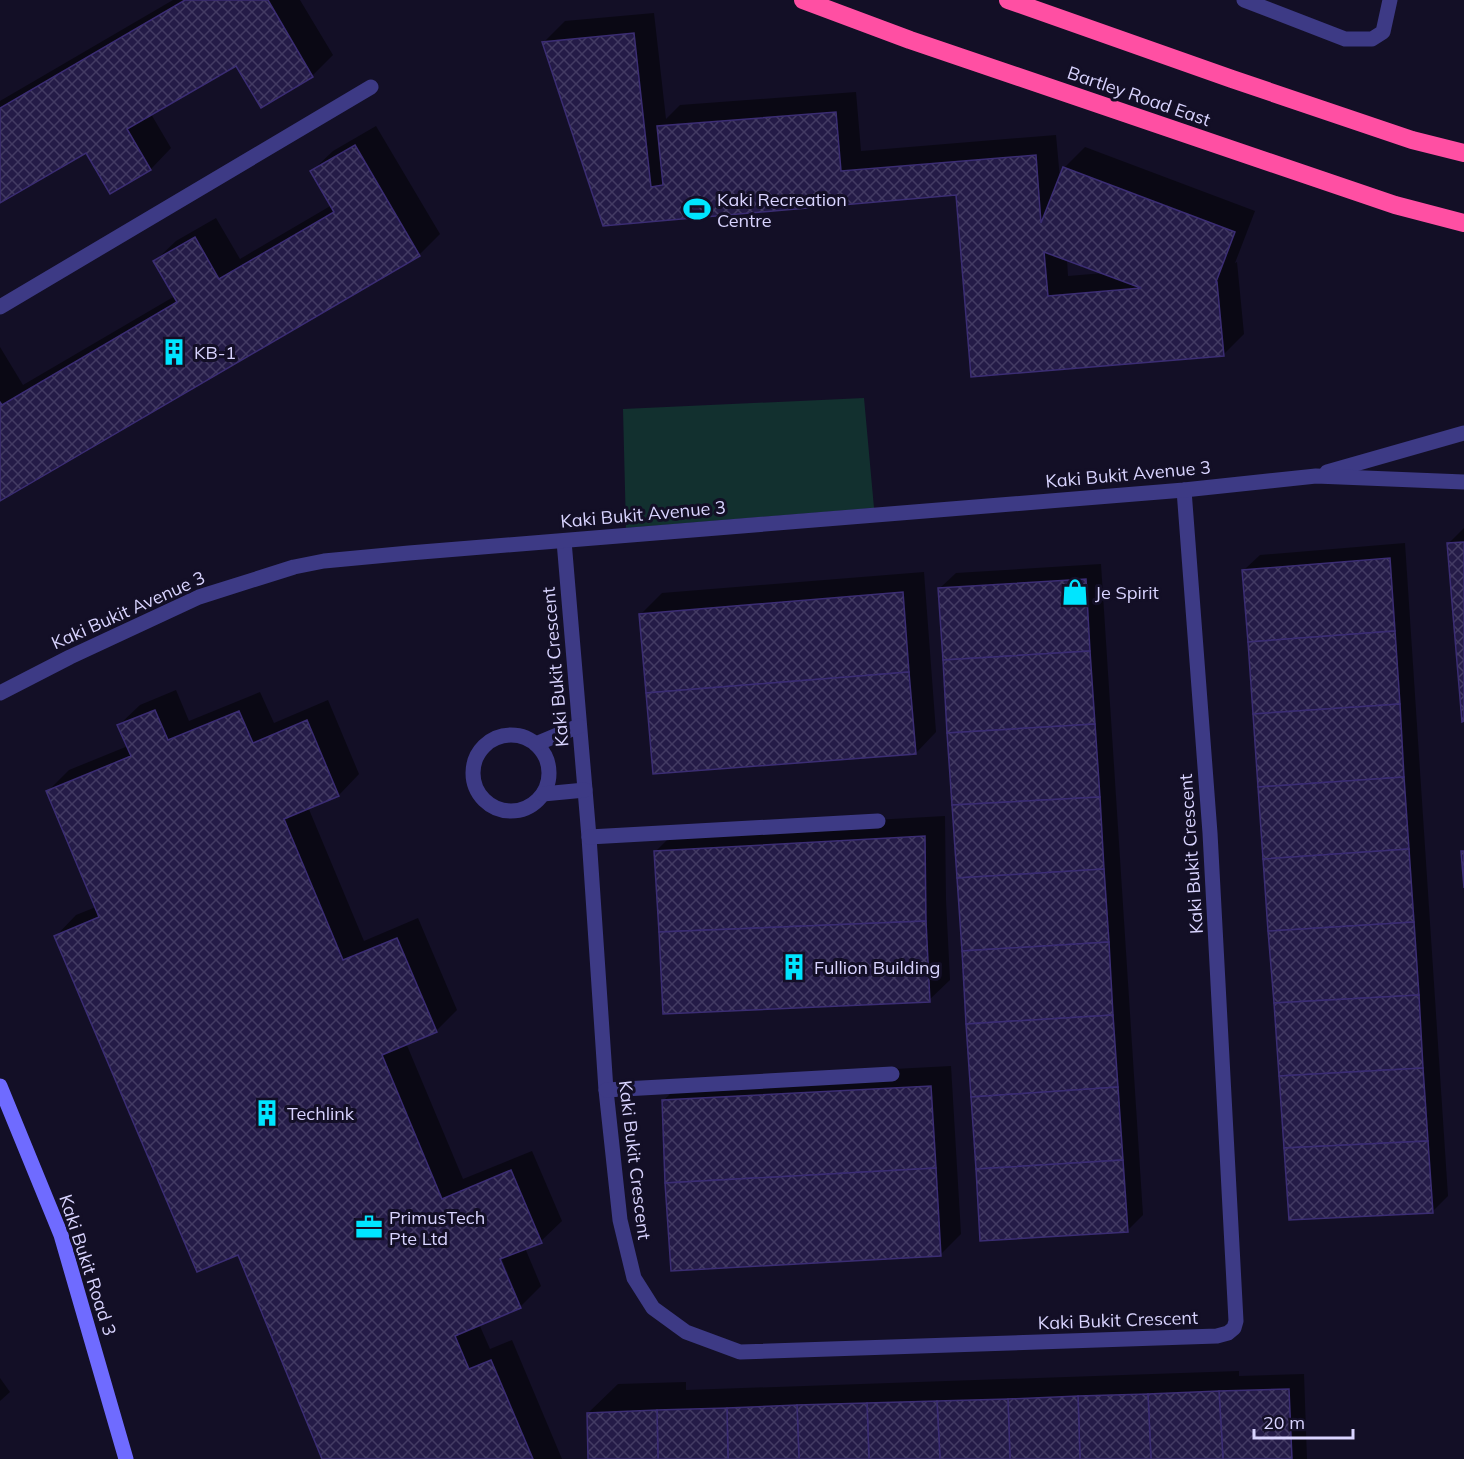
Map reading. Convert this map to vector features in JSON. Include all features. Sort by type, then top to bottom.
[{"type":"highway","name":"Bartley Road East","points":[[803,0],[910,40],[1395,205],[1464,223]]},
{"type":"highway","points":[[1008,0],[1401,136],[1464,153]]},
{"type":"street","points":[[1244,0],[1346,39],[1372,39],[1383,32],[1390,0]]},
{"type":"street","points":[[0,307],[371,87]]},
{"type":"street","name":"Kaki Bukit Avenue 3","points":[[1316,476],[1464,432]]},
{"type":"street","name":"Kaki Bukit Avenue 3","points":[[0,693],[70,657],[199,597],[294,567],[324,561],[1184,490],[1316,476],[1464,482]]},
{"type":"street","name":"Kaki Bukit Crescent","points":[[564,541],[589,837],[606,1090],[620,1220],[634,1278],[653,1308],[686,1332],[740,1352],[1218,1336],[1234,1328],[1236,1321],[1210,833],[1184,490]]},
{"type":"street","points":[[536,744],[579,726]]},
{"type":"street","points":[[517,735],[536,744],[547,759],[549,777],[543,794],[528,808],[508,811],[488,804],[476,789],[473,768],[481,750],[497,738],[517,735]]},
{"type":"street","points":[[543,794],[585,790]]},
{"type":"street","points":[[589,837],[878,821]]},
{"type":"street","points":[[606,1090],[892,1074]]},
{"type":"street","name":"Kaki Bukit Road 3","points":[[0,1086],[3,1103],[61,1235],[126,1459]]},
{"type":"green space","points":[[864,398],[874,508],[626,528],[623,409]]},
{"type":"building","points":[[185,0],[268,0],[313,77],[261,108],[236,66],[127,129],[151,170],[110,194],[86,153],[0,203],[0,108]]},
{"type":"building","name":"Kaki Recreation Centre","points":[[634,33],[651,187],[663,185],[657,126],[836,112],[841,171],[1036,155],[1041,223],[1063,167],[1235,232],[1216,282],[1224,356],[971,377],[956,195],[603,226],[542,42]],"holes":[[[1044,252],[1141,288],[1048,296]]]},
{"type":"building","name":"KB-1","points":[[355,145],[420,256],[0,501],[0,402],[2,405],[177,302],[153,261],[195,237],[219,279],[334,212],[310,171]]},
{"type":"building","points":[[1464,542],[1464,721],[1462,722],[1447,543]]},
{"type":"building","points":[[1390,558],[1395,631],[1248,642],[1242,570]]},
{"type":"building","points":[[1086,579],[1090,651],[943,660],[938,588]]},
{"type":"building","points":[[903,592],[909,672],[646,693],[639,614]]},
{"type":"building","points":[[1395,631],[1400,704],[1253,714],[1248,642]]},
{"type":"building","points":[[1090,651],[1095,724],[947,733],[943,660]]},
{"type":"building","points":[[909,672],[916,754],[653,774],[646,693]]},
{"type":"building","points":[[1400,704],[1404,777],[1258,787],[1253,714]]},
{"type":"building","name":"Techlink","points":[[155,710],[168,740],[239,711],[253,743],[307,720],[339,796],[284,819],[343,960],[397,938],[437,1032],[382,1055],[442,1199],[511,1170],[542,1243],[500,1259],[521,1308],[455,1336],[469,1369],[491,1360],[533,1459],[322,1459],[238,1255],[197,1272],[54,936],[99,917],[46,791],[131,756],[117,725]]},
{"type":"building","points":[[1095,724],[1100,797],[952,805],[947,733]]},
{"type":"building","points":[[1404,777],[1409,849],[1263,859],[1258,787]]},
{"type":"building","points":[[1100,797],[1104,869],[957,878],[952,805]]},
{"type":"building","points":[[925,836],[926,921],[659,932],[654,851]]},
{"type":"building","points":[[1409,849],[1414,922],[1268,931],[1263,859]]},
{"type":"building","points":[[1461,851],[1464,851],[1464,888]]},
{"type":"building","points":[[1104,869],[1109,942],[962,951],[957,878]]},
{"type":"building","name":"Fullion Building","points":[[926,921],[930,1002],[663,1014],[659,932]]},
{"type":"building","points":[[1414,922],[1419,995],[1274,1003],[1268,931]]},
{"type":"building","points":[[1109,942],[1113,1015],[966,1024],[962,951]]},
{"type":"building","points":[[1419,995],[1423,1068],[1279,1076],[1274,1003]]},
{"type":"building","points":[[1113,1015],[1118,1087],[971,1097],[966,1024]]},
{"type":"building","points":[[1423,1068],[1428,1141],[1284,1148],[1279,1076]]},
{"type":"building","points":[[931,1086],[936,1168],[665,1183],[662,1100]]},
{"type":"building","points":[[1118,1087],[1123,1160],[976,1169],[971,1097]]},
{"type":"building","points":[[1428,1141],[1433,1213],[1289,1220],[1284,1148]]},
{"type":"building","points":[[1123,1160],[1128,1232],[980,1241],[976,1169]]},
{"type":"building","points":[[936,1168],[941,1256],[671,1271],[665,1183]]},
{"type":"building","points":[[1289,1389],[1292,1459],[1223,1459],[1219,1391]]},
{"type":"building","points":[[1219,1391],[1223,1459],[1151,1459],[1148,1394]]},
{"type":"building","points":[[1148,1394],[1151,1459],[1080,1459],[1078,1396]]},
{"type":"building","points":[[1078,1396],[1080,1459],[1010,1459],[1008,1399]]},
{"type":"building","points":[[1008,1399],[1010,1459],[940,1459],[937,1401]]},
{"type":"building","points":[[937,1401],[940,1459],[869,1459],[867,1403]]},
{"type":"building","points":[[867,1403],[869,1459],[799,1459],[797,1405]]},
{"type":"building","points":[[797,1405],[799,1459],[728,1459],[727,1408]]},
{"type":"building","points":[[727,1408],[728,1459],[658,1459],[657,1410]]},
{"type":"building","points":[[657,1410],[658,1459],[588,1459],[587,1413]]},
{"type":"place","name":"Kaki Recreation Centre","points":[[697,209]]},
{"type":"place","name":"KB-1","points":[[174,352]]},
{"type":"place","name":"Je Spirit","points":[[1075,592]]},
{"type":"place","name":"Fullion Building","points":[[794,967]]},
{"type":"place","name":"Techlink","points":[[267,1113]]},
{"type":"place","name":"PrimusTech Pte Ltd","points":[[369,1227]]}]
